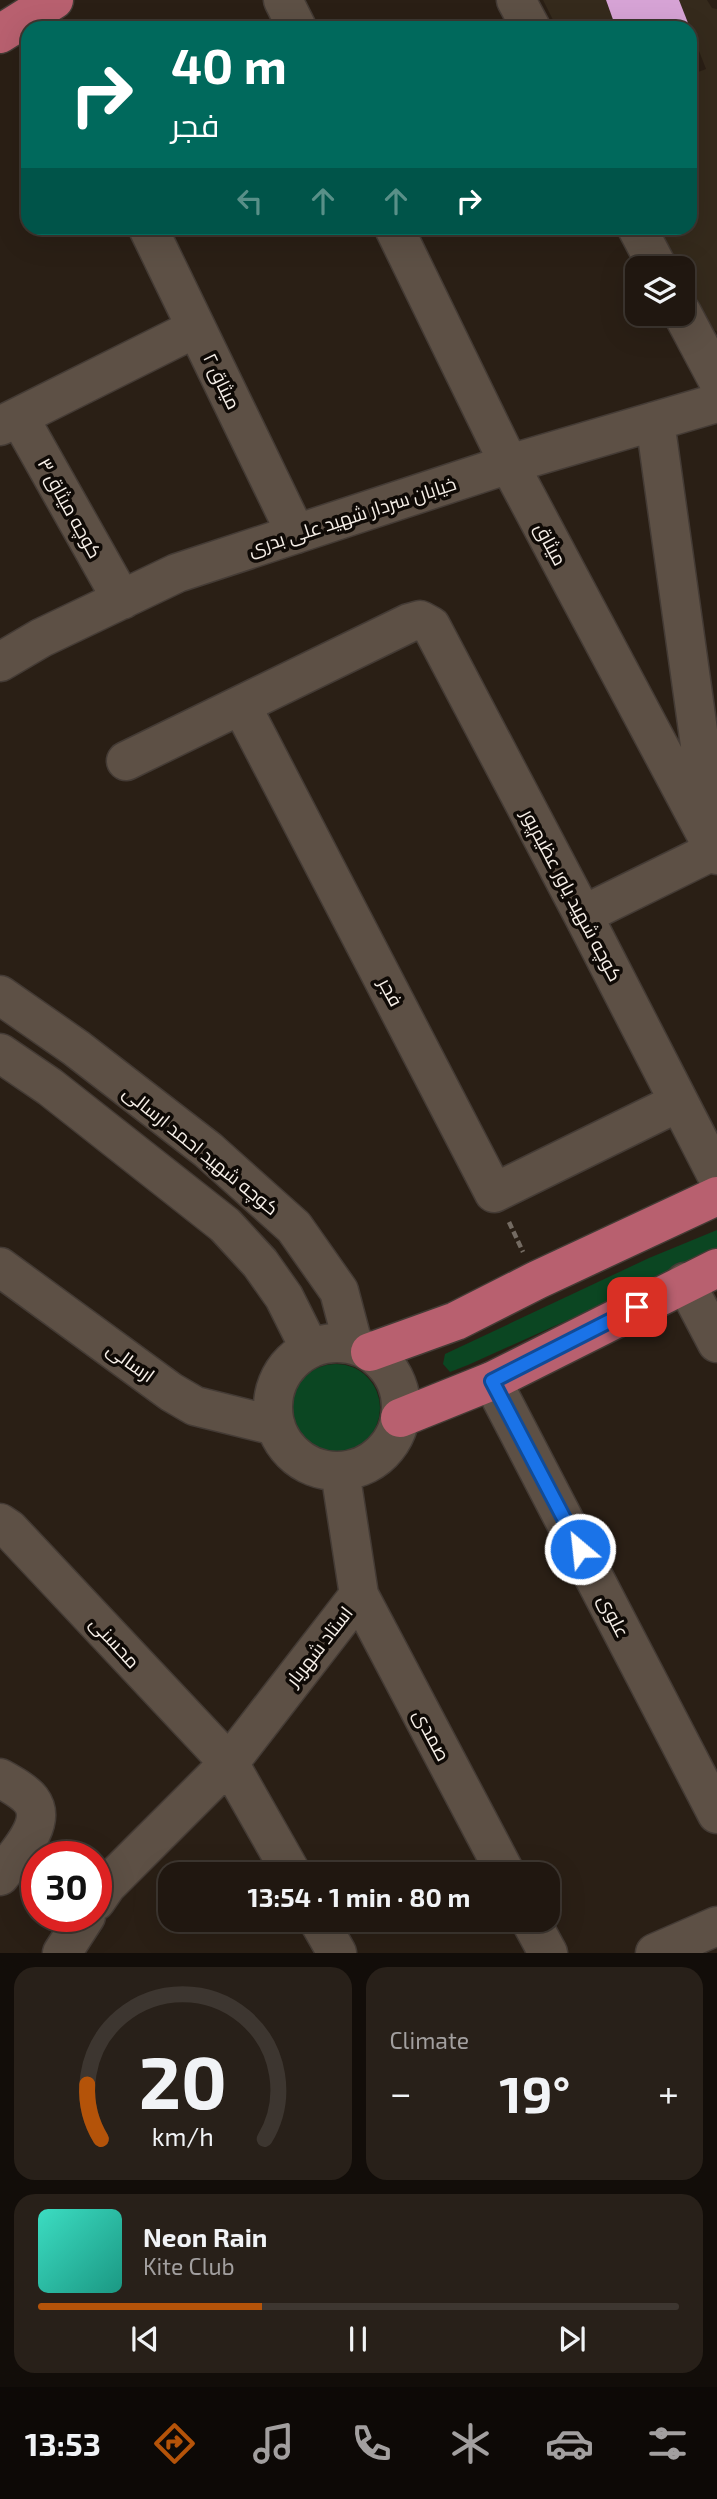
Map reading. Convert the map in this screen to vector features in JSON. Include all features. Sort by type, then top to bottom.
[{"type":"main road","points":[[28,21],[50,11]]},
{"type":"main road","points":[[0,34],[21,24]]},
{"type":"main road","points":[[362,1348],[456,1321],[717,1196]]},
{"type":"main road","points":[[400,1418],[492,1381],[701,1275]]},
{"type":"street","points":[[283,0],[294,21]]},
{"type":"street","points":[[516,0],[527,21]]},
{"type":"street","name":"میثاق ۲","points":[[152,235],[296,534]]},
{"type":"street","name":"میثاق","points":[[397,235],[509,464],[716,851]]},
{"type":"street","points":[[641,235],[652,256]]},
{"type":"street","points":[[689,326],[717,379]]},
{"type":"street","points":[[9,421],[196,328]]},
{"type":"street","name":"خیابان سردار شهید علی بدری","points":[[0,662],[41,638],[177,573],[509,464],[717,403]]},
{"type":"street","name":"کوچه میثاق ۳","points":[[9,421],[122,600]]},
{"type":"street","points":[[583,915],[716,851],[655,421]]},
{"type":"street","name":"کوچه شهید یاور عظیم‌پور","points":[[241,705],[420,620],[430,625],[717,1176]]},
{"type":"street","points":[[126,761],[241,705]]},
{"type":"street","name":"فجر","points":[[241,705],[494,1193]]},
{"type":"street","name":"کوچه شهید احمد ارسالی","points":[[0,995],[76,1048],[195,1142],[294,1227],[339,1291],[362,1348]]},
{"type":"street","points":[[0,1053],[50,1087],[225,1225],[260,1263],[284,1297],[310,1349]]},
{"type":"street","points":[[494,1193],[679,1102]]},
{"type":"street","points":[[160,1172],[178,1172],[186,1167],[192,1160],[195,1142]]},
{"type":"street","name":"ارسالی","points":[[0,1267],[195,1406],[276,1426]]},
{"type":"street","points":[[701,1275],[717,1343]]},
{"type":"street","points":[[331,1343],[362,1348],[385,1364],[396,1380],[401,1399],[400,1418],[393,1438],[380,1455],[361,1466],[340,1471],[320,1469],[300,1460],[285,1445],[276,1426],[273,1408],[275,1390],[289,1366],[310,1349],[331,1343]]},
{"type":"street","name":"علوی","points":[[492,1381],[717,1814]]},
{"type":"street","name":"استاد شهریار","points":[[112,1880],[229,1763],[359,1595],[340,1471]]},
{"type":"street","name":"محسنی","points":[[0,1523],[9,1529],[229,1763]]},
{"type":"street","name":"صمدی","points":[[359,1595],[500,1862]]},
{"type":"street","points":[[229,1763],[285,1862]]},
{"type":"street","points":[[0,1777],[30,1798],[37,1810],[35,1826],[0,1876]]},
{"type":"street","points":[[655,1953],[717,1926]]},
{"type":"street","name":"استاد شهریار","points":[[62,1953],[76,1932]]},
{"type":"street","points":[[94,1932],[100,1953]]},
{"type":"street","points":[[325,1932],[337,1953]]},
{"type":"street","points":[[537,1932],[548,1953]]},
{"type":"path","points":[[494,1193],[537,1280]]},
{"type":"shaded area","points":[[543,0],[606,0],[614,21],[554,21]]},
{"type":"shaded area","points":[[679,0],[707,0],[712,8],[717,9],[717,331],[705,327],[695,306],[695,256],[670,256],[660,235],[697,235],[697,72],[706,69],[697,46],[697,21],[687,21]]},
{"type":"green space","points":[[717,1230],[717,1253],[468,1365],[450,1372],[443,1364],[445,1354],[649,1258]]},
{"type":"green space","points":[[336,1364],[361,1371],[373,1383],[380,1408],[373,1433],[361,1445],[336,1452],[311,1445],[299,1433],[292,1408],[299,1383],[311,1371]]},
{"type":"building","points":[[606,0],[679,0],[687,21],[614,21]]},
{"type":"route","points":[[580,1549],[492,1381],[637,1307]]}]
